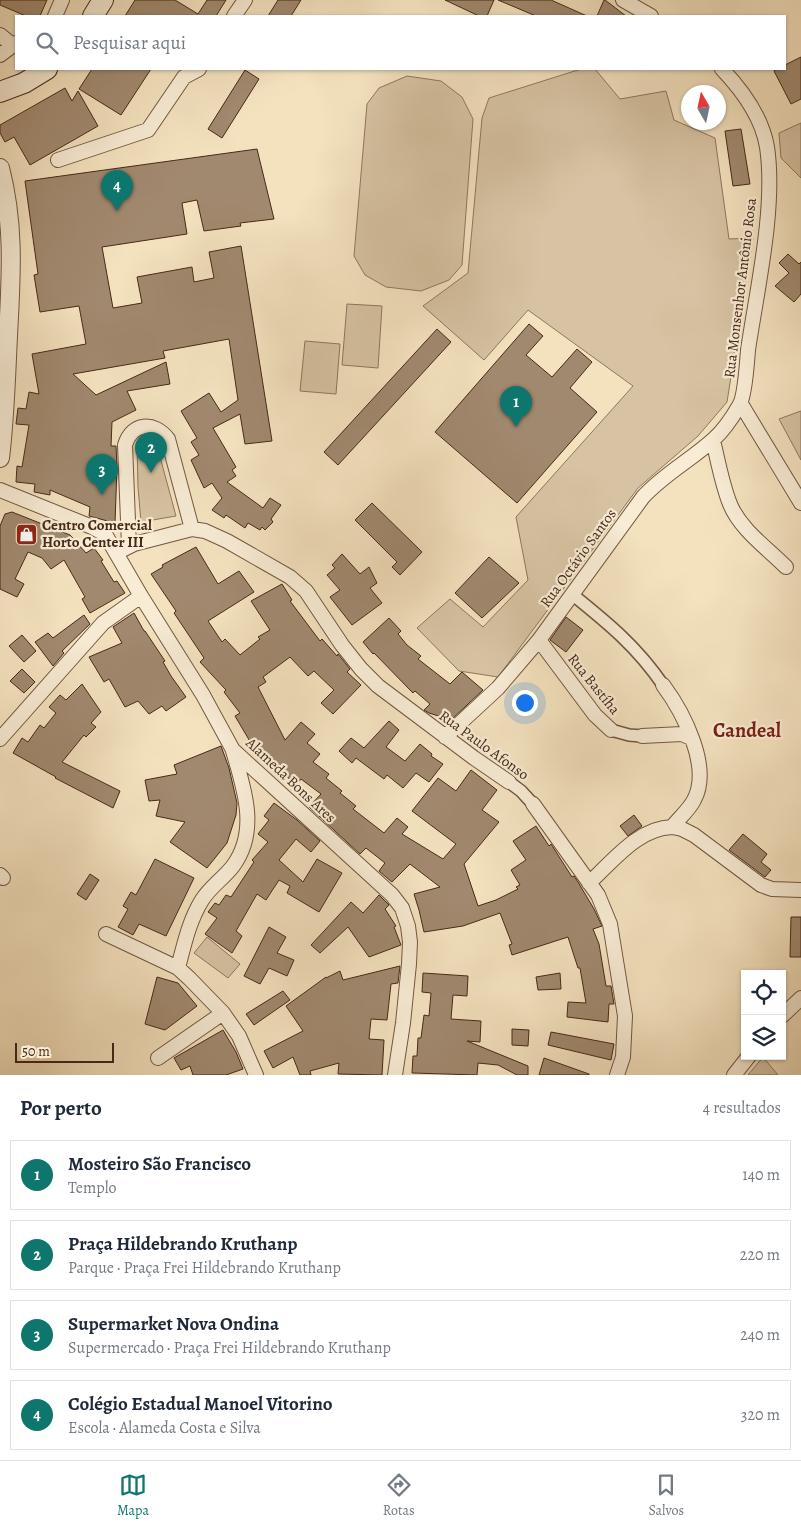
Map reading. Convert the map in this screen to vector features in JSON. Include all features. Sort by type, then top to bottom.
[{"type":"main road","points":[[94,15],[104,0]]},
{"type":"main road","points":[[0,92],[24,83],[45,70]]},
{"type":"street","points":[[56,15],[62,0]]},
{"type":"street","points":[[235,15],[244,0]]},
{"type":"street","points":[[623,0],[649,15]]},
{"type":"street","points":[[0,35],[14,44],[0,55]]},
{"type":"street","points":[[58,160],[148,130],[184,77],[197,70]]},
{"type":"street","name":"Rua Monsenhor Antônio Rosa","points":[[723,70],[737,85],[756,115],[767,145],[768,157],[766,233],[741,404]]},
{"type":"street","points":[[0,168],[7,195],[11,227],[12,270],[0,458]]},
{"type":"street","points":[[741,404],[801,502]]},
{"type":"street","name":"Rua Octávio Santos","points":[[445,737],[498,688],[539,640],[643,497],[656,483],[713,440],[741,404]]},
{"type":"street","points":[[116,554],[129,546],[192,529],[168,439],[161,430],[152,427],[142,427],[134,430],[128,435],[126,445],[129,546]]},
{"type":"street","points":[[713,440],[730,504],[745,526],[786,567]]},
{"type":"street","name":"Alameda Bons Ares","points":[[0,490],[105,534],[203,695],[233,750],[392,895],[402,908],[408,926],[410,964],[395,1075]]},
{"type":"street","name":"Rua Paulo Afonso","points":[[192,529],[205,530],[290,577],[306,591],[342,645],[378,686],[521,791],[533,804],[589,883],[605,908],[610,924],[618,962],[625,1016],[623,1057],[617,1075]]},
{"type":"street","points":[[573,595],[631,644],[649,664],[680,712],[698,757],[700,773],[698,791],[689,808],[672,827]]},
{"type":"street","points":[[0,739],[103,623],[141,596]]},
{"type":"street","name":"Rua Bastíha","points":[[539,640],[595,715],[611,730],[629,735],[682,734],[691,738]]},
{"type":"street","points":[[178,968],[194,914],[204,897],[234,864],[244,848],[247,835],[247,802],[233,750]]},
{"type":"street","points":[[589,883],[638,838],[659,827],[672,827],[682,829],[694,835],[761,885],[772,889],[801,890]]},
{"type":"street","points":[[106,934],[178,968],[190,979],[223,1013],[239,1036],[256,1075]]},
{"type":"street","points":[[783,1015],[801,998]]},
{"type":"street","points":[[158,1058],[223,1013]]},
{"type":"street","points":[[734,1075],[746,1060]]},
{"type":"shaded area","points":[[578,70],[596,70],[620,99],[666,91],[674,120],[681,123],[681,130],[697,130],[715,138],[729,239],[753,238],[727,402],[698,436],[638,488],[498,677],[459,671],[417,628],[450,599],[483,627],[528,580],[516,517],[633,386],[528,310],[484,360],[423,306],[468,273],[482,118],[489,98]]},
{"type":"shaded area","points":[[407,76],[441,81],[462,97],[473,119],[462,265],[449,280],[421,291],[386,287],[365,275],[354,256],[367,104],[379,88]]},
{"type":"shaded area","points":[[801,123],[801,178],[781,158],[779,133]]},
{"type":"shaded area","points":[[347,304],[382,306],[378,368],[342,365]]},
{"type":"shaded area","points":[[305,341],[340,344],[336,394],[300,391]]},
{"type":"shaded area","points":[[801,411],[801,460],[779,419]]},
{"type":"shaded area","points":[[144,436],[150,436],[156,442],[176,516],[141,522],[137,444],[139,439]]},
{"type":"shaded area","points":[[207,937],[240,964],[228,978],[194,953]]},
{"type":"shaded area","points":[[760,1060],[766,1060],[778,1075],[748,1075]]},
{"type":"building","points":[[0,0],[47,0],[40,15],[24,15],[0,5]]},
{"type":"building","points":[[135,0],[175,0],[198,14],[207,0],[226,0],[217,15],[126,15]]},
{"type":"building","points":[[278,0],[301,0],[292,15],[269,15]]},
{"type":"building","points":[[445,0],[494,0],[487,15],[477,15]]},
{"type":"building","points":[[498,0],[551,0],[585,15],[534,15]]},
{"type":"building","points":[[605,0],[625,15],[597,15]]},
{"type":"building","points":[[801,57],[801,99],[791,104],[774,71],[786,70],[786,64]]},
{"type":"building","points":[[91,70],[150,70],[121,115],[79,89]]},
{"type":"building","points":[[245,70],[259,79],[222,138],[208,129]]},
{"type":"building","points":[[65,88],[72,101],[78,91],[98,126],[30,165],[14,137],[5,142],[0,133],[0,125]]},
{"type":"building","points":[[741,129],[750,184],[733,186],[725,131]]},
{"type":"building","points":[[257,149],[274,219],[240,223],[241,226],[204,231],[197,200],[182,203],[187,234],[102,247],[113,308],[142,303],[137,277],[192,267],[194,282],[214,278],[209,252],[241,246],[272,441],[245,444],[240,414],[213,428],[236,467],[232,470],[236,476],[227,482],[263,508],[270,498],[281,505],[271,519],[273,522],[265,530],[262,527],[260,530],[248,523],[245,528],[226,515],[224,518],[212,510],[222,498],[212,483],[204,488],[191,460],[199,455],[191,442],[197,438],[181,411],[209,393],[221,412],[238,400],[229,339],[163,351],[165,358],[73,374],[96,395],[166,362],[170,384],[127,391],[136,410],[112,422],[111,446],[116,446],[117,467],[115,523],[89,516],[90,507],[50,490],[50,495],[34,492],[35,484],[16,482],[17,466],[22,467],[29,425],[16,424],[18,408],[26,409],[29,392],[39,394],[32,354],[86,344],[79,306],[40,312],[34,275],[38,274],[25,181]]},
{"type":"building","points":[[788,254],[799,264],[801,262],[801,294],[794,302],[775,286],[789,273],[779,263]]},
{"type":"building","points":[[529,324],[543,336],[526,355],[552,377],[577,349],[592,362],[570,388],[597,412],[517,503],[435,432]]},
{"type":"building","points":[[437,329],[451,342],[338,465],[324,452]]},
{"type":"building","points":[[372,503],[422,552],[400,575],[392,567],[397,562],[355,520]]},
{"type":"building","points":[[12,512],[70,535],[86,553],[94,548],[103,560],[101,561],[114,582],[117,581],[125,593],[90,613],[82,599],[85,597],[64,560],[51,569],[42,558],[28,552],[15,579],[24,584],[17,597],[0,589],[0,526],[5,514]]},
{"type":"building","points":[[196,547],[218,584],[239,571],[254,592],[208,621],[222,642],[225,639],[240,655],[260,639],[258,637],[270,630],[251,601],[282,584],[292,600],[290,601],[320,641],[322,639],[337,656],[338,654],[350,669],[347,672],[361,685],[333,714],[321,703],[334,690],[314,671],[308,676],[290,657],[263,677],[266,682],[258,687],[285,740],[301,722],[315,734],[307,743],[320,754],[313,762],[329,774],[326,778],[356,806],[353,809],[384,833],[397,818],[408,827],[402,834],[443,859],[456,844],[412,811],[438,778],[456,791],[471,770],[497,790],[482,810],[499,822],[464,864],[478,906],[496,900],[518,889],[516,887],[520,885],[511,870],[526,860],[513,841],[536,826],[549,846],[551,844],[572,877],[574,876],[578,882],[602,926],[593,929],[599,944],[606,986],[611,986],[614,1004],[609,1004],[608,1022],[567,1017],[568,1002],[586,1003],[580,968],[578,968],[568,937],[512,955],[509,945],[512,944],[500,913],[463,926],[424,932],[414,894],[440,887],[410,864],[392,882],[379,871],[385,863],[366,848],[360,854],[309,807],[321,794],[301,779],[296,785],[282,772],[280,775],[258,755],[235,716],[240,713],[224,692],[226,690],[200,662],[204,658],[151,574],[163,567],[162,565]]},
{"type":"building","points":[[342,554],[360,574],[369,567],[377,583],[370,588],[382,603],[352,625],[330,597],[340,590],[327,575],[335,568],[332,565]]},
{"type":"building","points":[[489,557],[519,583],[482,618],[455,593]]},
{"type":"building","points":[[134,613],[165,661],[163,662],[171,676],[186,697],[166,711],[162,706],[149,714],[138,701],[125,707],[109,679],[104,682],[89,657],[122,643],[113,627]]},
{"type":"building","points":[[84,615],[90,624],[62,651],[64,653],[53,666],[35,642],[48,633],[53,638]]},
{"type":"building","points":[[566,617],[583,630],[566,652],[550,640]]},
{"type":"building","points":[[389,618],[401,631],[398,634],[407,645],[421,656],[418,659],[450,684],[462,672],[483,690],[451,720],[424,710],[430,704],[415,691],[413,693],[363,642]]},
{"type":"building","points":[[22,635],[36,651],[24,662],[9,646]]},
{"type":"building","points":[[22,669],[35,682],[24,693],[10,681]]},
{"type":"building","points":[[82,684],[101,712],[91,723],[96,727],[86,737],[84,735],[62,762],[120,791],[113,808],[55,778],[13,753],[22,738],[28,742],[40,725],[44,728],[56,713],[49,707],[60,695],[66,700]]},
{"type":"building","points":[[389,721],[399,730],[386,747],[405,761],[420,744],[432,754],[431,756],[443,764],[429,782],[416,773],[403,788],[387,775],[384,779],[356,758],[352,763],[339,751],[351,738],[364,748]]},
{"type":"building","points":[[221,746],[229,768],[237,803],[236,815],[227,843],[207,868],[170,842],[185,822],[156,816],[160,800],[149,801],[145,780],[177,774],[174,765]]},
{"type":"building","points":[[274,803],[297,820],[320,841],[311,852],[296,839],[279,860],[303,882],[317,859],[342,873],[319,912],[287,893],[290,886],[279,880],[266,900],[257,894],[236,931],[242,936],[232,953],[205,934],[217,918],[208,912],[215,903],[219,905],[226,895],[231,897],[254,862],[252,860],[268,842],[258,834],[269,820],[264,816]]},
{"type":"building","points":[[634,815],[642,826],[628,836],[620,826]]},
{"type":"building","points":[[743,834],[767,854],[761,862],[771,870],[765,877],[729,850]]},
{"type":"building","points":[[155,859],[194,878],[166,936],[139,924],[133,935],[118,927],[128,909],[123,906],[131,892],[136,895]]},
{"type":"building","points":[[90,874],[99,880],[86,900],[77,894]]},
{"type":"building","points":[[379,895],[389,905],[385,909],[396,926],[394,927],[401,945],[369,957],[348,927],[320,953],[311,945],[351,902],[363,913]]},
{"type":"building","points":[[791,917],[801,917],[801,957],[790,957]]},
{"type":"building","points":[[269,927],[286,937],[277,953],[294,960],[287,976],[269,968],[260,984],[244,976]]},
{"type":"building","points":[[400,966],[398,983],[391,984],[387,1020],[371,1019],[369,1039],[384,1040],[382,1075],[338,1074],[339,1063],[310,1071],[311,1075],[300,1075],[293,1057],[273,1068],[264,1051],[303,1031],[286,1006],[326,977],[340,971],[343,980]]},
{"type":"building","points":[[423,973],[468,976],[467,996],[453,995],[451,1019],[481,1021],[480,1042],[467,1041],[528,1066],[528,1075],[517,1075],[498,1065],[478,1063],[477,1075],[412,1073],[413,1056],[417,1056],[418,1038],[421,1038],[424,1015],[429,1016],[431,993],[422,992]]},
{"type":"building","points":[[560,973],[561,989],[538,990],[536,977]]},
{"type":"building","points":[[157,977],[178,983],[197,1006],[165,1030],[145,1024]]},
{"type":"building","points":[[283,991],[290,1000],[254,1025],[246,1014]]},
{"type":"building","points":[[512,1029],[529,1030],[528,1046],[512,1045]]},
{"type":"building","points":[[223,1030],[236,1052],[243,1069],[226,1075],[193,1075],[190,1066],[181,1070],[174,1058]]},
{"type":"building","points":[[551,1032],[614,1044],[611,1060],[548,1045]]},
{"type":"building","points":[[544,1058],[589,1074],[589,1075],[539,1075]]},
{"type":"place","name":"Colégio Estadual Manoel Vitorino","points":[[117,211]]},
{"type":"place","name":"Mosteiro São Francisco","points":[[516,427]]},
{"type":"place","name":"Praça Hildebrando Kruthanp","points":[[151,473]]},
{"type":"place","name":"Supermarket Nova Ondina","points":[[102,495]]},
{"type":"place","name":"Centro Comercial Horto Center III","points":[[26,534]]},
{"type":"district","name":"Candeal","points":[[747,730]]}]
